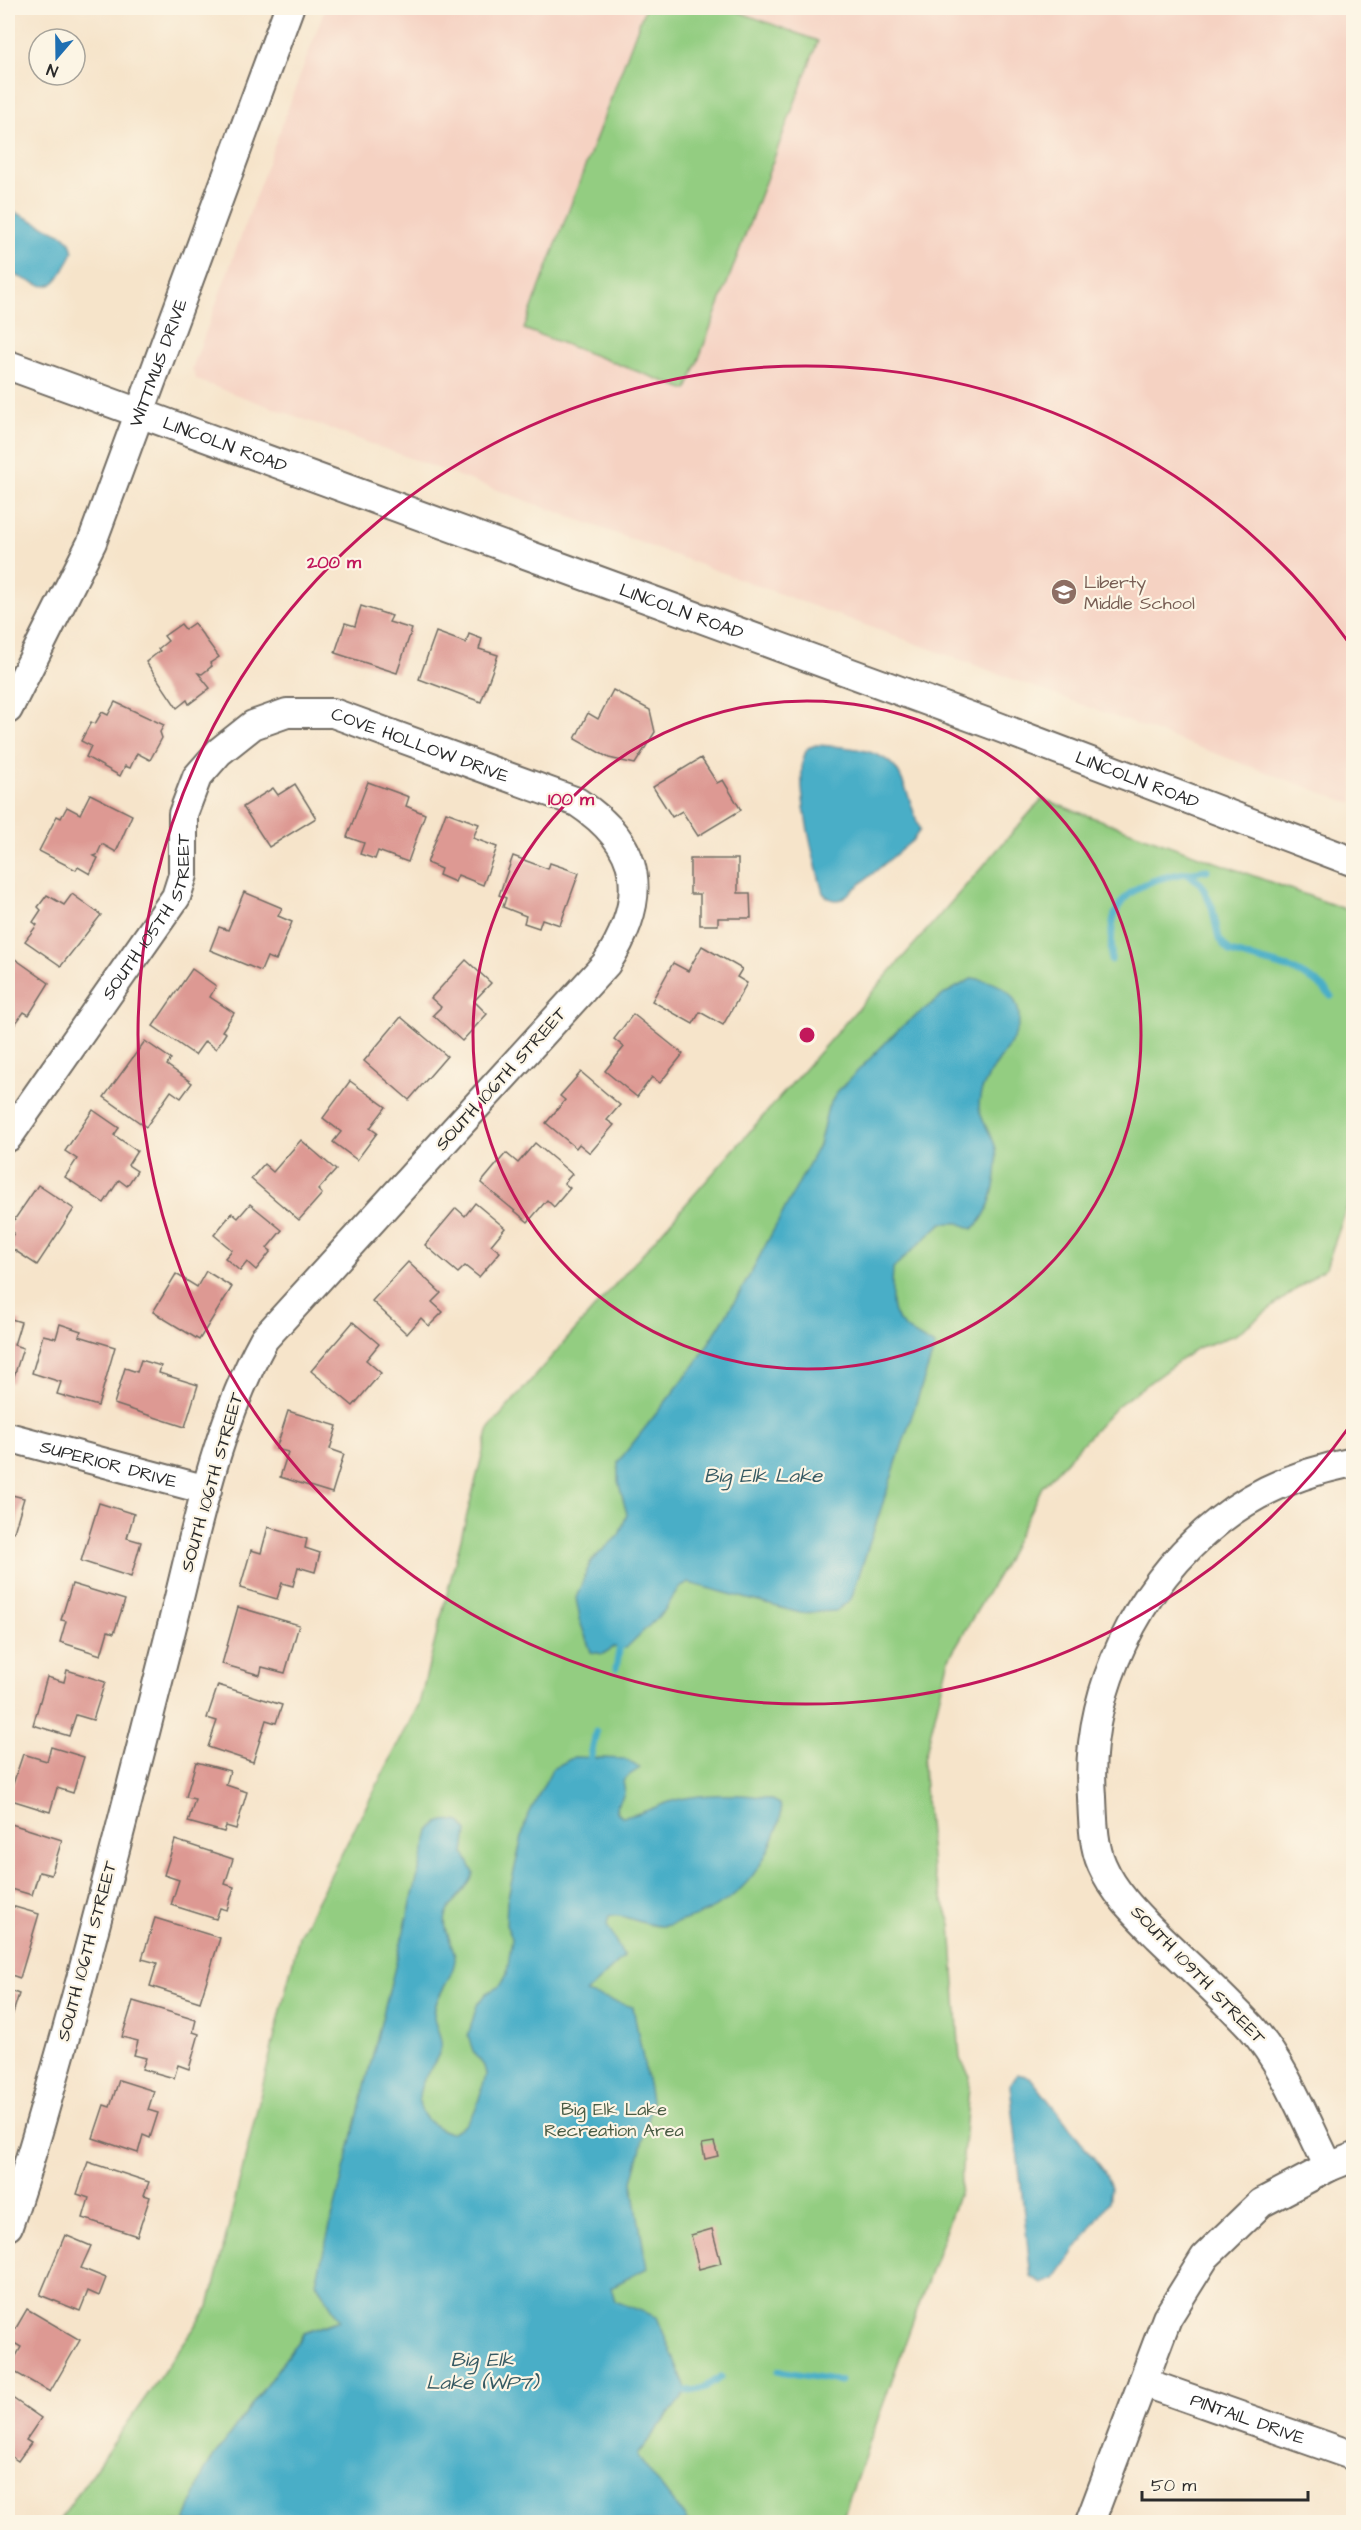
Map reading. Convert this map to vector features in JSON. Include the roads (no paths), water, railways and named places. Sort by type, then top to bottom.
[{"type":"street","name":"WITTMUS DRIVE","points":[[8,709],[92,542],[289,8]]},
{"type":"street","name":"LINCOLN ROAD","points":[[8,365],[996,726],[1353,862]]},
{"type":"street","name":"COVE HOLLOW DRIVE","points":[[287,713],[333,713],[577,802],[599,817],[616,835],[629,859]]},
{"type":"street","name":"SOUTH 105TH STREET","points":[[8,1137],[176,897],[183,875],[183,814],[197,777],[219,752],[253,725],[287,713]]},
{"type":"street","name":"SOUTH 106TH STREET","points":[[8,2226],[25,2177],[78,1989],[207,1490],[232,1403],[246,1371],[264,1339],[606,964],[621,942],[630,916],[635,887],[629,859]]},
{"type":"street","name":"SUPERIOR DRIVE","points":[[8,1437],[207,1490]]},
{"type":"street","name":"SOUTH 109TH STREET","points":[[1090,2523],[1167,2318],[1205,2257],[1261,2203],[1341,2162],[1272,2053],[1250,2026],[1138,1916],[1116,1890],[1102,1864],[1094,1830],[1090,1775],[1095,1727],[1110,1676],[1135,1617],[1172,1566],[1220,1520],[1275,1486],[1353,1462]]},
{"type":"street","name":"PINTAIL DRIVE","points":[[1143,2382],[1353,2456]]},
{"type":"water","points":[[8,209],[65,236],[70,242],[73,252],[60,277],[54,283],[48,286],[33,283],[8,272]]},
{"type":"water","points":[[816,745],[861,750],[883,758],[891,764],[905,786],[920,830],[913,840],[839,900],[830,899],[823,893],[806,818],[803,797],[803,760],[808,748]]},
{"type":"water","name":"Big Elk Lake","points":[[973,978],[1005,989],[1013,998],[1019,1012],[1018,1026],[1013,1038],[981,1091],[979,1106],[981,1117],[996,1149],[993,1193],[985,1214],[972,1229],[959,1223],[942,1223],[893,1268],[892,1298],[896,1316],[901,1324],[935,1346],[851,1599],[836,1611],[800,1613],[689,1583],[679,1588],[664,1611],[626,1648],[614,1647],[603,1654],[591,1652],[581,1624],[576,1598],[591,1561],[619,1535],[627,1514],[618,1481],[618,1462],[697,1362],[741,1291],[819,1145],[828,1107],[838,1091],[901,1027],[946,993]]},
{"type":"water","name":"Big Elk Lake (WP7)","points":[[574,1757],[624,1759],[640,1768],[625,1778],[623,1782],[624,1793],[616,1807],[622,1817],[680,1799],[717,1795],[759,1797],[780,1804],[781,1809],[777,1831],[766,1855],[749,1880],[727,1900],[701,1914],[663,1926],[621,1916],[609,1916],[607,1925],[624,1957],[586,1993],[633,2007],[652,2105],[632,2182],[647,2268],[611,2287],[615,2301],[657,2317],[687,2391],[637,2455],[686,2519],[685,2522],[185,2522],[205,2469],[304,2333],[340,2320],[316,2282],[429,1831],[443,1821],[460,1822],[467,1831],[464,1853],[474,1873],[446,1916],[446,1927],[455,1955],[454,1967],[435,2008],[434,2020],[440,2035],[440,2051],[421,2086],[419,2095],[419,2104],[426,2118],[450,2133],[465,2125],[476,2109],[486,2075],[484,2066],[473,2051],[468,2036],[477,2005],[487,1993],[500,1986],[507,1973],[512,1938],[506,1925],[507,1901],[526,1820],[552,1769]]},
{"type":"water","points":[[1017,2074],[1030,2077],[1104,2171],[1111,2187],[1109,2202],[1055,2279],[1042,2284],[1031,2277],[1010,2085]]},
{"type":"waterway","points":[[1111,960],[1113,919],[1122,902],[1131,893],[1154,880],[1207,870]]},
{"type":"waterway","points":[[1188,873],[1201,884],[1212,907],[1219,939],[1230,952],[1292,969],[1318,983],[1331,996]]},
{"type":"waterway","points":[[616,1668],[621,1640]]},
{"type":"waterway","points":[[589,1765],[596,1732]]},
{"type":"waterway","points":[[779,2371],[840,2381]]},
{"type":"waterway","points":[[687,2391],[701,2389],[721,2377]]},
{"type":"place","name":"Liberty Middle School","points":[[1064,592]]},
{"type":"park label","name":"Big Elk Lake Recreation Area","points":[[614,2119]]}]
